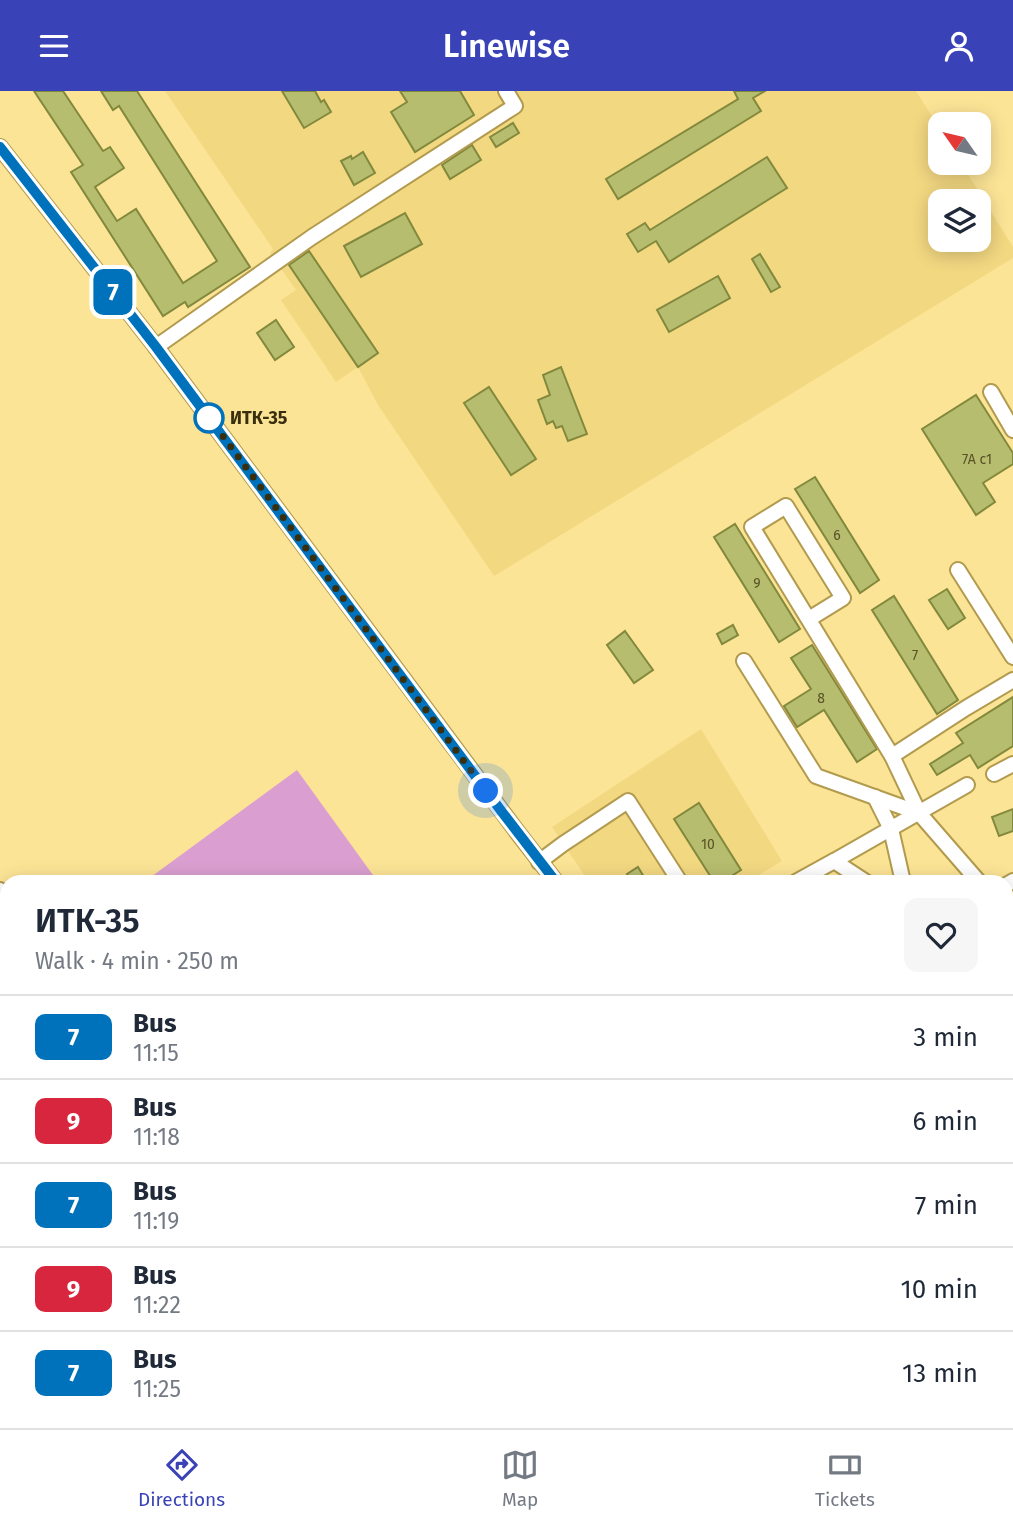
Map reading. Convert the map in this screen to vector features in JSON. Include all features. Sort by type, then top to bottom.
[{"type":"street","points":[[156,347],[312,237],[515,106],[506,91]]},
{"type":"street","points":[[0,147],[156,347],[550,875]]},
{"type":"street","points":[[991,392],[1013,430]]},
{"type":"street","points":[[809,619],[843,598],[786,506],[752,527],[892,756],[919,813],[973,875]]},
{"type":"street","points":[[958,570],[1013,657]]},
{"type":"street","points":[[744,660],[816,776],[919,813]]},
{"type":"street","points":[[892,756],[1013,680]]},
{"type":"street","points":[[994,774],[1013,764]]},
{"type":"street","points":[[809,875],[967,785]]},
{"type":"street","points":[[875,797],[891,829],[901,875]]},
{"type":"street","points":[[539,862],[628,801],[676,875]]},
{"type":"street","points":[[834,861],[855,875]]},
{"type":"shaded area","points":[[165,91],[916,91],[929,112],[928,175],[968,175],[977,189],[928,189],[928,252],[991,252],[991,211],[1013,247],[1013,258],[494,576],[378,405],[358,367],[336,382],[281,300],[296,290],[270,253],[273,249]]},
{"type":"shaded area","points":[[701,729],[782,861],[759,875],[584,875],[552,827]]},
{"type":"shaded area","points":[[297,770],[373,875],[154,875]]},
{"type":"building","points":[[34,91],[63,91],[103,151],[110,147],[124,168],[95,187],[117,221],[136,209],[183,283],[217,261],[119,106],[113,110],[101,91],[137,91],[250,267],[188,307],[185,302],[163,316],[71,172],[83,165]]},
{"type":"building","points":[[282,91],[315,91],[331,112],[304,128]]},
{"type":"building","points":[[400,91],[460,91],[474,115],[415,152],[391,112],[407,102]]},
{"type":"building","points":[[734,91],[765,91],[753,98],[761,111],[618,199],[606,179],[738,99]]},
{"type":"building","points":[[513,123],[519,133],[496,147],[490,137]]},
{"type":"building","points":[[472,145],[481,160],[450,179],[442,165]]},
{"type":"building","points":[[363,152],[375,173],[354,185],[341,161],[351,156],[352,159]]},
{"type":"building","points":[[767,157],[787,188],[669,262],[656,241],[638,252],[627,234],[645,223],[650,230]]},
{"type":"building","points":[[405,213],[422,244],[361,277],[344,246]]},
{"type":"building","points":[[309,251],[378,353],[358,367],[289,265]]},
{"type":"building","points":[[760,254],[780,287],[771,292],[752,259]]},
{"type":"building","points":[[718,276],[730,298],[669,332],[657,310]]},
{"type":"building","points":[[276,320],[294,347],[275,360],[257,333]]},
{"type":"building","points":[[561,367],[587,434],[568,441],[562,426],[556,428],[553,421],[547,424],[538,400],[550,395],[543,375]]},
{"type":"building","points":[[489,387],[536,459],[511,475],[464,403]]},
{"type":"building","points":[[976,395],[1013,453],[1013,464],[983,483],[995,502],[976,515],[922,429]]},
{"type":"building","points":[[815,477],[879,580],[860,593],[795,489]]},
{"type":"building","points":[[735,524],[800,629],[779,642],[714,537]]},
{"type":"building","points":[[947,589],[965,618],[948,629],[929,600]]},
{"type":"building","points":[[894,596],[958,700],[937,714],[872,610]]},
{"type":"building","points":[[733,625],[738,635],[722,644],[717,634]]},
{"type":"building","points":[[625,631],[653,670],[634,683],[607,645]]},
{"type":"building","points":[[812,645],[877,749],[857,762],[824,710],[797,727],[784,706],[811,689],[791,658]]},
{"type":"building","points":[[1013,697],[1013,746],[978,768],[970,755],[937,775],[930,764],[963,743],[956,733]]},
{"type":"building","points":[[699,803],[741,870],[733,875],[710,875],[674,819]]},
{"type":"building","points":[[1013,809],[1013,831],[999,836],[992,817]]},
{"type":"building","points":[[638,867],[643,875],[628,875]]},
{"type":"bus line","name":"7","points":[[0,147],[156,347],[550,875]]},
{"type":"place","name":"ИТК-35","points":[[209,418]]},
{"type":"route","points":[[209,418],[205,412],[486,791]]}]
